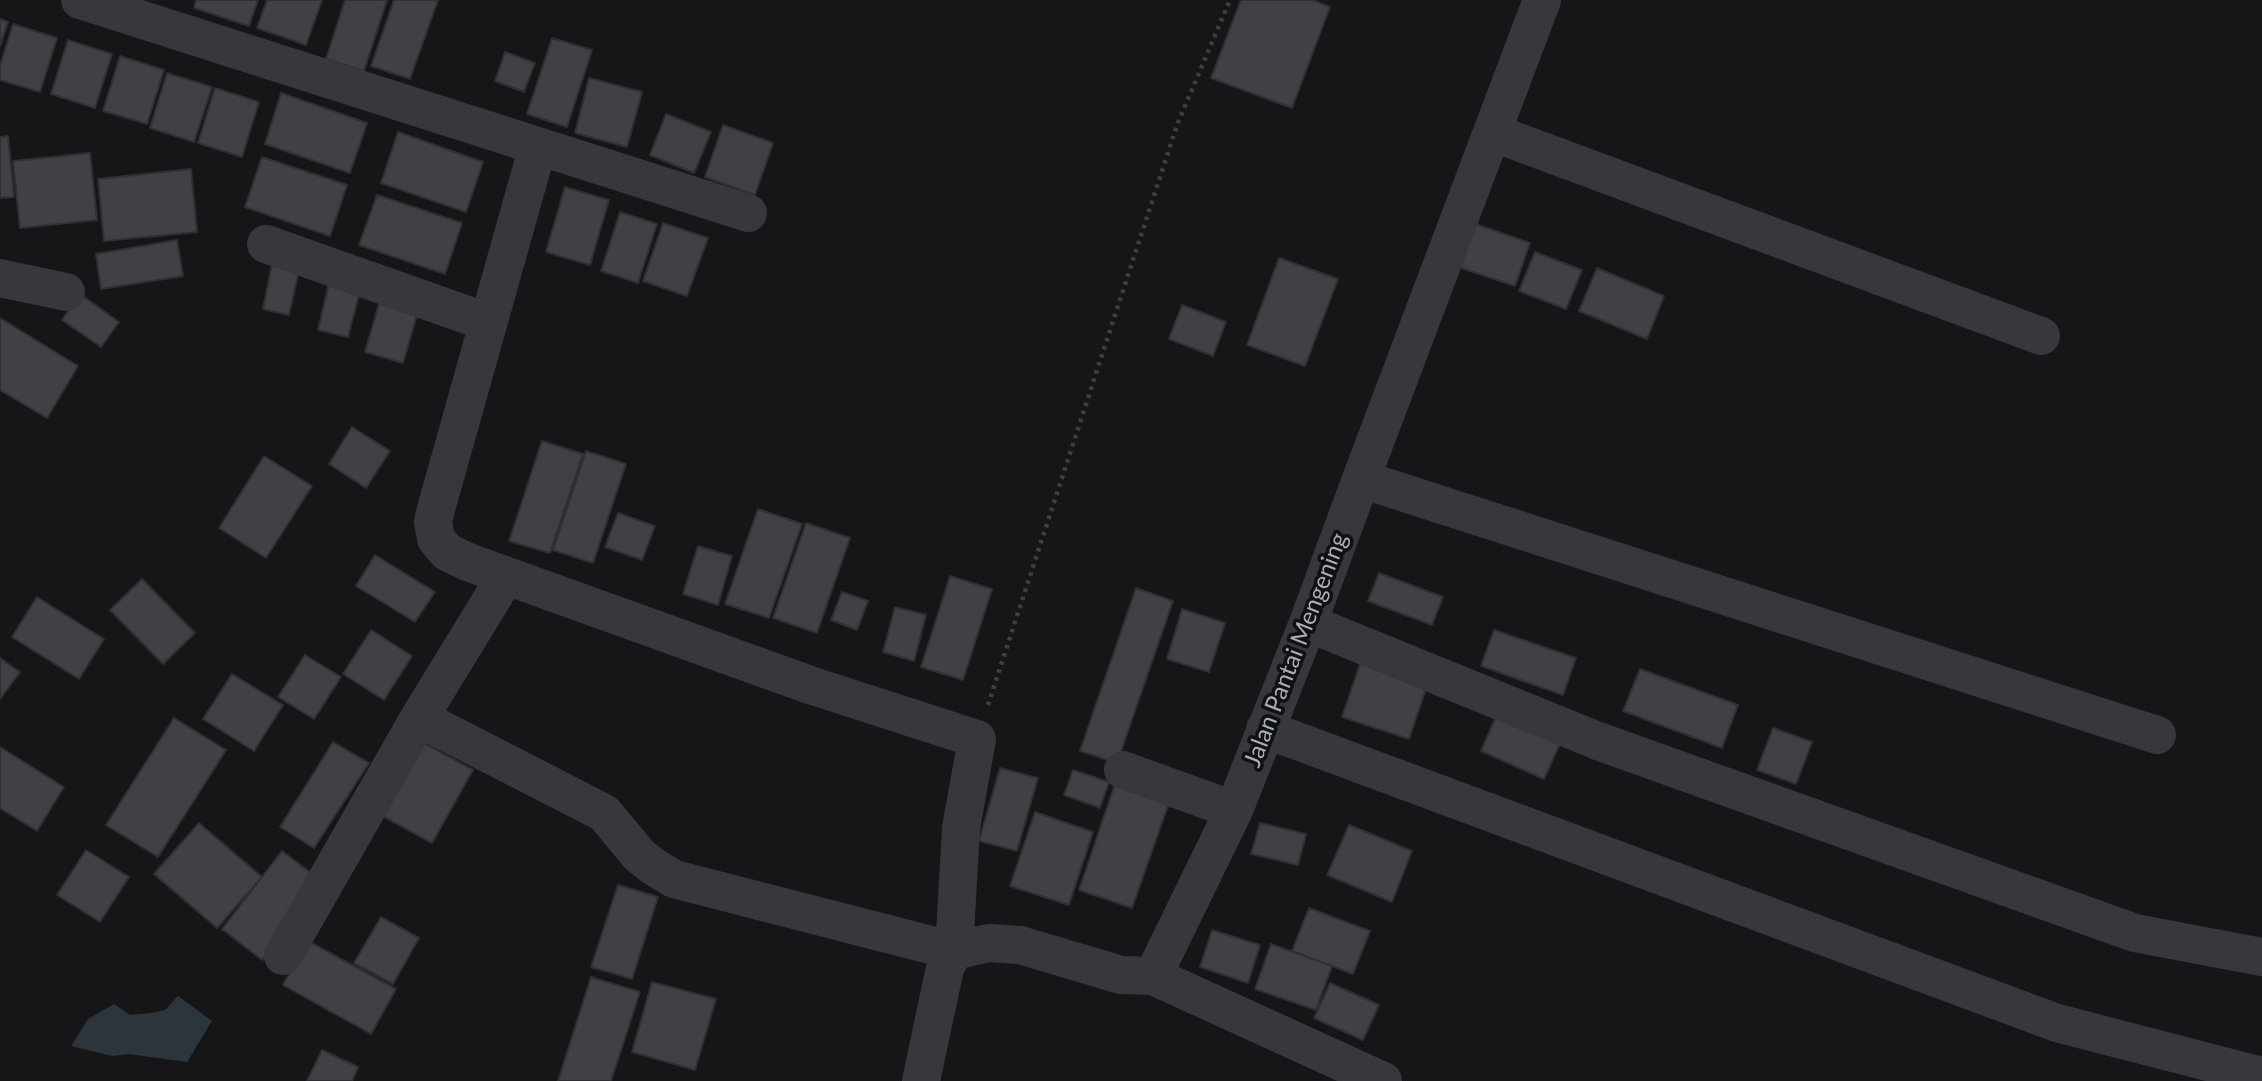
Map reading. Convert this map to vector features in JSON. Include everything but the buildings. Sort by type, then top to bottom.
[{"type":"street","points":[[80,0],[748,213]]},
{"type":"street","name":"Jalan Pantai Mengening","points":[[1153,976],[1234,810],[1308,623],[1542,0]]},
{"type":"street","points":[[1494,133],[2041,336]]},
{"type":"street","points":[[538,146],[433,522],[436,539],[447,552],[506,576],[810,685],[977,739],[961,828],[954,951],[945,968],[920,1081]]},
{"type":"street","points":[[266,244],[487,322]]},
{"type":"street","points":[[0,278],[66,292]]},
{"type":"street","points":[[1361,479],[2157,735]]},
{"type":"street","points":[[283,956],[419,718],[506,576]]},
{"type":"street","points":[[1308,623],[1598,741],[2136,933],[2262,957]]},
{"type":"street","points":[[419,718],[604,813],[639,855],[674,879],[954,951],[989,943],[1020,945],[1121,975],[1153,976],[1382,1081]]},
{"type":"street","points":[[1265,729],[2057,1023],[2262,1076]]},
{"type":"street","points":[[1123,770],[1234,810]]},
{"type":"path","points":[[977,739],[1177,125],[1230,0]]},
{"type":"shaded area","points":[[178,996],[212,1021],[187,1062],[129,1054],[112,1056],[71,1046],[88,1019],[114,1004],[130,1015],[151,1013],[165,1010]]}]
